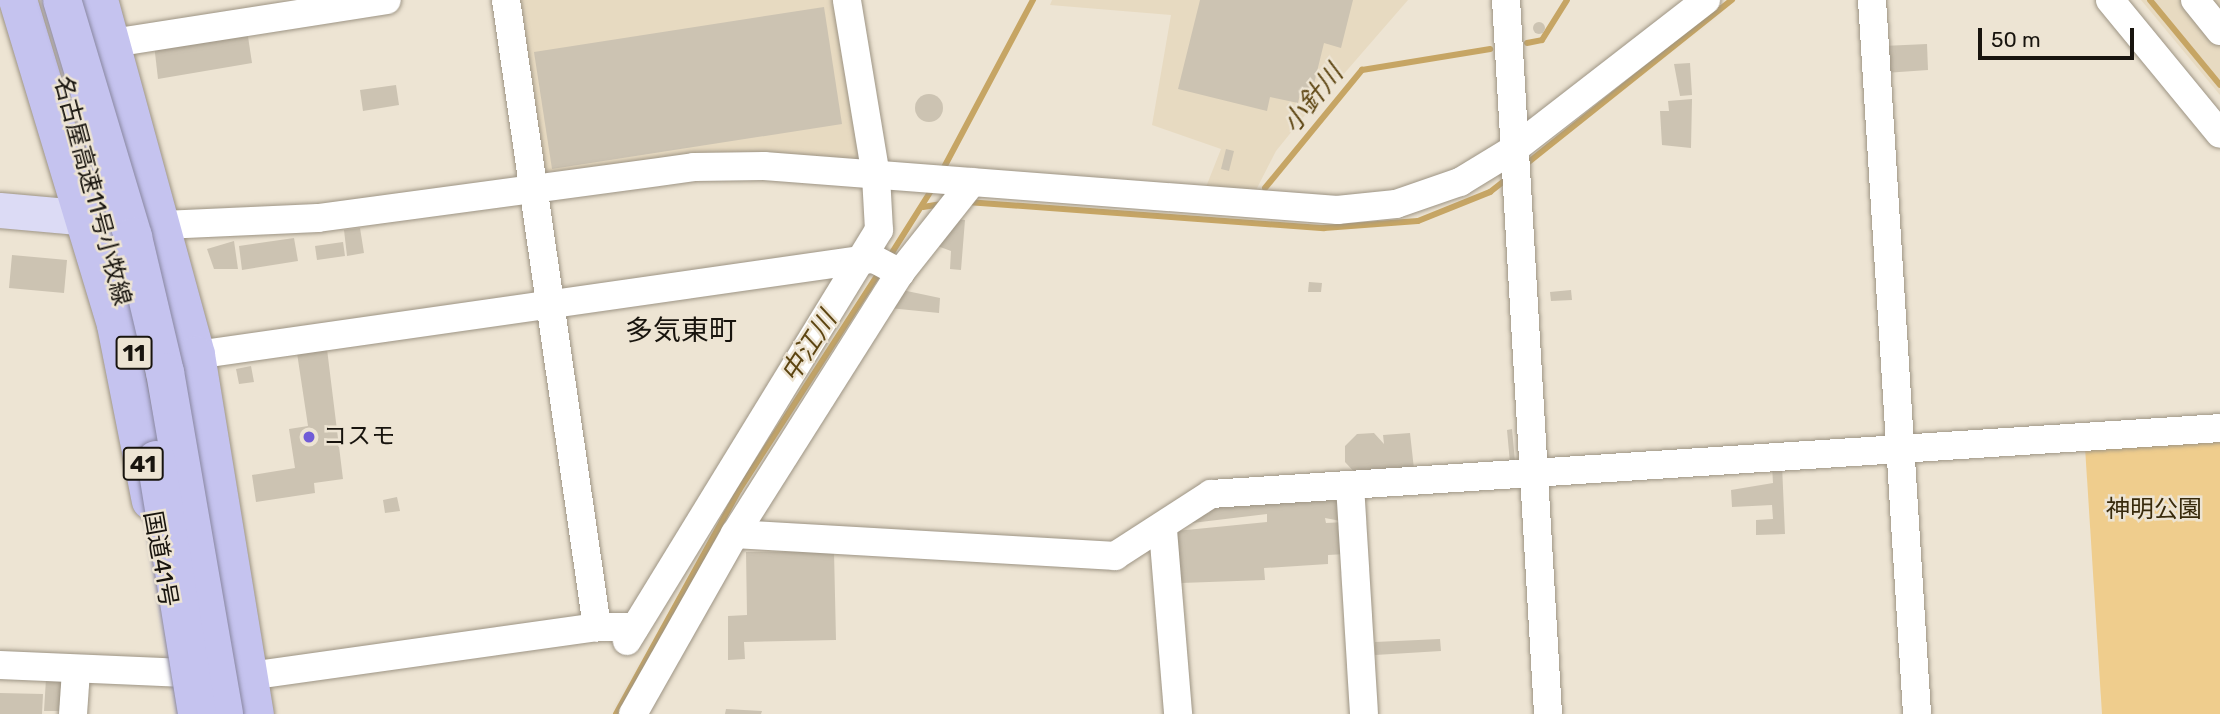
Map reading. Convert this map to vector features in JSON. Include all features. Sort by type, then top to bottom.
[{"type":"highway","name":"国道41号","points":[[18,0],[116,325],[163,564],[184,714]]},
{"type":"highway","name":"名古屋高速11号小牧線","points":[[38,0],[115,265],[149,417],[197,714]]},
{"type":"highway","points":[[62,0],[133,237],[165,372],[224,714]]},
{"type":"highway","name":"名古屋高速11号小牧線","points":[[86,0],[162,256],[213,512],[243,714]]},
{"type":"highway","points":[[99,0],[163,225],[196,355],[255,714]]},
{"type":"main road","points":[[0,210],[163,225]]},
{"type":"street","points":[[113,43],[387,0]]},
{"type":"street","points":[[506,0],[597,627]]},
{"type":"street","points":[[0,665],[76,671],[249,676],[597,627],[631,634],[868,259],[879,230],[876,176],[847,0]]},
{"type":"street","points":[[1506,0],[1548,714]]},
{"type":"street","points":[[163,225],[318,218],[694,167],[967,181],[1337,210],[1396,204],[1460,182],[1514,153],[1706,0]]},
{"type":"street","points":[[1872,0],[1917,714]]},
{"type":"street","points":[[2110,0],[2220,134]]},
{"type":"street","points":[[2195,0],[2220,31]]},
{"type":"street","points":[[633,714],[735,534],[900,273],[967,181]]},
{"type":"street","points":[[196,355],[868,259],[900,273]]},
{"type":"street","points":[[735,534],[1115,556],[1163,530],[1211,494],[2220,428]]},
{"type":"street","points":[[1350,485],[1364,714]]},
{"type":"street","points":[[1163,530],[1178,714]]},
{"type":"street","points":[[73,714],[76,671]]},
{"type":"shaded area","points":[[515,0],[836,0],[859,154],[853,162],[687,156],[545,172]]},
{"type":"shaded area","points":[[1052,0],[1408,0],[1342,76],[1324,79],[1318,99],[1276,151],[1255,192],[1206,187],[1221,149],[1152,125],[1171,15],[1050,5]]},
{"type":"shaded area","points":[[2141,0],[2220,0],[2220,95]]},
{"type":"green space","name":"神明公園","points":[[2220,439],[2220,714],[2102,714],[2085,447]]},
{"type":"building","points":[[1200,0],[1353,0],[1341,48],[1324,43],[1312,92],[1301,90],[1298,103],[1270,97],[1267,111],[1178,89]]},
{"type":"building","points":[[824,7],[842,124],[552,169],[534,52]]},
{"type":"building","points":[[1539,22],[1545,28],[1539,34],[1533,28]]},
{"type":"building","points":[[247,30],[252,63],[158,79],[154,44]]},
{"type":"building","points":[[1927,44],[1928,70],[1885,73],[1883,46]]},
{"type":"building","points":[[1690,63],[1692,95],[1680,96],[1674,64]]},
{"type":"building","points":[[396,85],[399,105],[363,111],[360,90]]},
{"type":"building","points":[[929,94],[939,98],[943,108],[939,118],[929,122],[919,118],[915,108],[919,98]]},
{"type":"building","points":[[1692,99],[1691,148],[1662,145],[1660,111],[1669,111],[1668,101]]},
{"type":"building","points":[[1226,149],[1234,151],[1229,171],[1221,169]]},
{"type":"building","points":[[954,219],[965,220],[961,270],[950,269],[951,251],[932,244]]},
{"type":"building","points":[[360,228],[364,253],[347,256],[344,230]]},
{"type":"building","points":[[294,238],[298,261],[242,270],[239,246]]},
{"type":"building","points":[[234,241],[238,269],[214,269],[207,249]]},
{"type":"building","points":[[343,242],[345,256],[317,260],[315,246]]},
{"type":"building","points":[[12,255],[67,260],[64,293],[9,288]]},
{"type":"building","points":[[1309,282],[1322,283],[1321,292],[1308,292]]},
{"type":"building","points":[[902,290],[940,298],[939,313],[889,308]]},
{"type":"building","points":[[1571,290],[1572,300],[1551,301],[1550,292]]},
{"type":"building","points":[[327,349],[343,479],[314,483],[315,493],[256,502],[252,475],[295,468],[289,429],[308,426],[297,353]]},
{"type":"building","points":[[251,366],[254,382],[239,384],[236,369]]},
{"type":"building","points":[[1512,429],[1515,462],[1510,463],[1507,430]]},
{"type":"building","points":[[1374,433],[1384,444],[1383,435],[1410,433],[1414,469],[1357,475],[1345,462],[1345,446],[1357,434]]},
{"type":"building","points":[[1782,465],[1785,534],[1756,535],[1756,520],[1773,519],[1772,505],[1732,507],[1731,490],[1773,483],[1772,466]]},
{"type":"building","points":[[1336,496],[1341,521],[1325,518],[1326,523],[1345,522],[1346,554],[1328,555],[1328,564],[1264,568],[1265,580],[1181,583],[1176,531],[1267,522],[1267,514],[1192,523],[1192,514],[1209,513],[1208,504]]},
{"type":"building","points":[[397,497],[400,511],[385,513],[383,500]]},
{"type":"building","points":[[834,551],[836,640],[744,642],[745,659],[728,660],[728,616],[747,615],[746,552]]},
{"type":"building","points":[[1440,639],[1441,651],[1375,655],[1375,642]]},
{"type":"building","points":[[46,679],[62,680],[61,711],[44,711]]},
{"type":"building","points":[[0,693],[43,694],[42,714],[0,714]]},
{"type":"building","points":[[726,709],[762,711],[761,714],[725,714]]},
{"type":"waterway","name":"中江川","points":[[941,173],[1033,0]]},
{"type":"waterway","name":"小針川","points":[[1527,43],[1542,40],[1567,0]]},
{"type":"waterway","points":[[1525,165],[1732,0]]},
{"type":"waterway","points":[[2150,0],[2220,85]]},
{"type":"waterway","name":"小針川","points":[[1265,188],[1362,70],[1490,49]]},
{"type":"waterway","points":[[967,202],[1324,228],[1418,221],[1490,192],[1508,178]]},
{"type":"waterway","name":"中江川","points":[[888,259],[934,186]]},
{"type":"waterway","points":[[923,207],[942,204]]},
{"type":"waterway","name":"中江川","points":[[616,714],[739,490],[880,271]]},
{"type":"place","name":"コスモ","points":[[309,437]]},
{"type":"district","name":"多気東町","points":[[681,331]]}]
